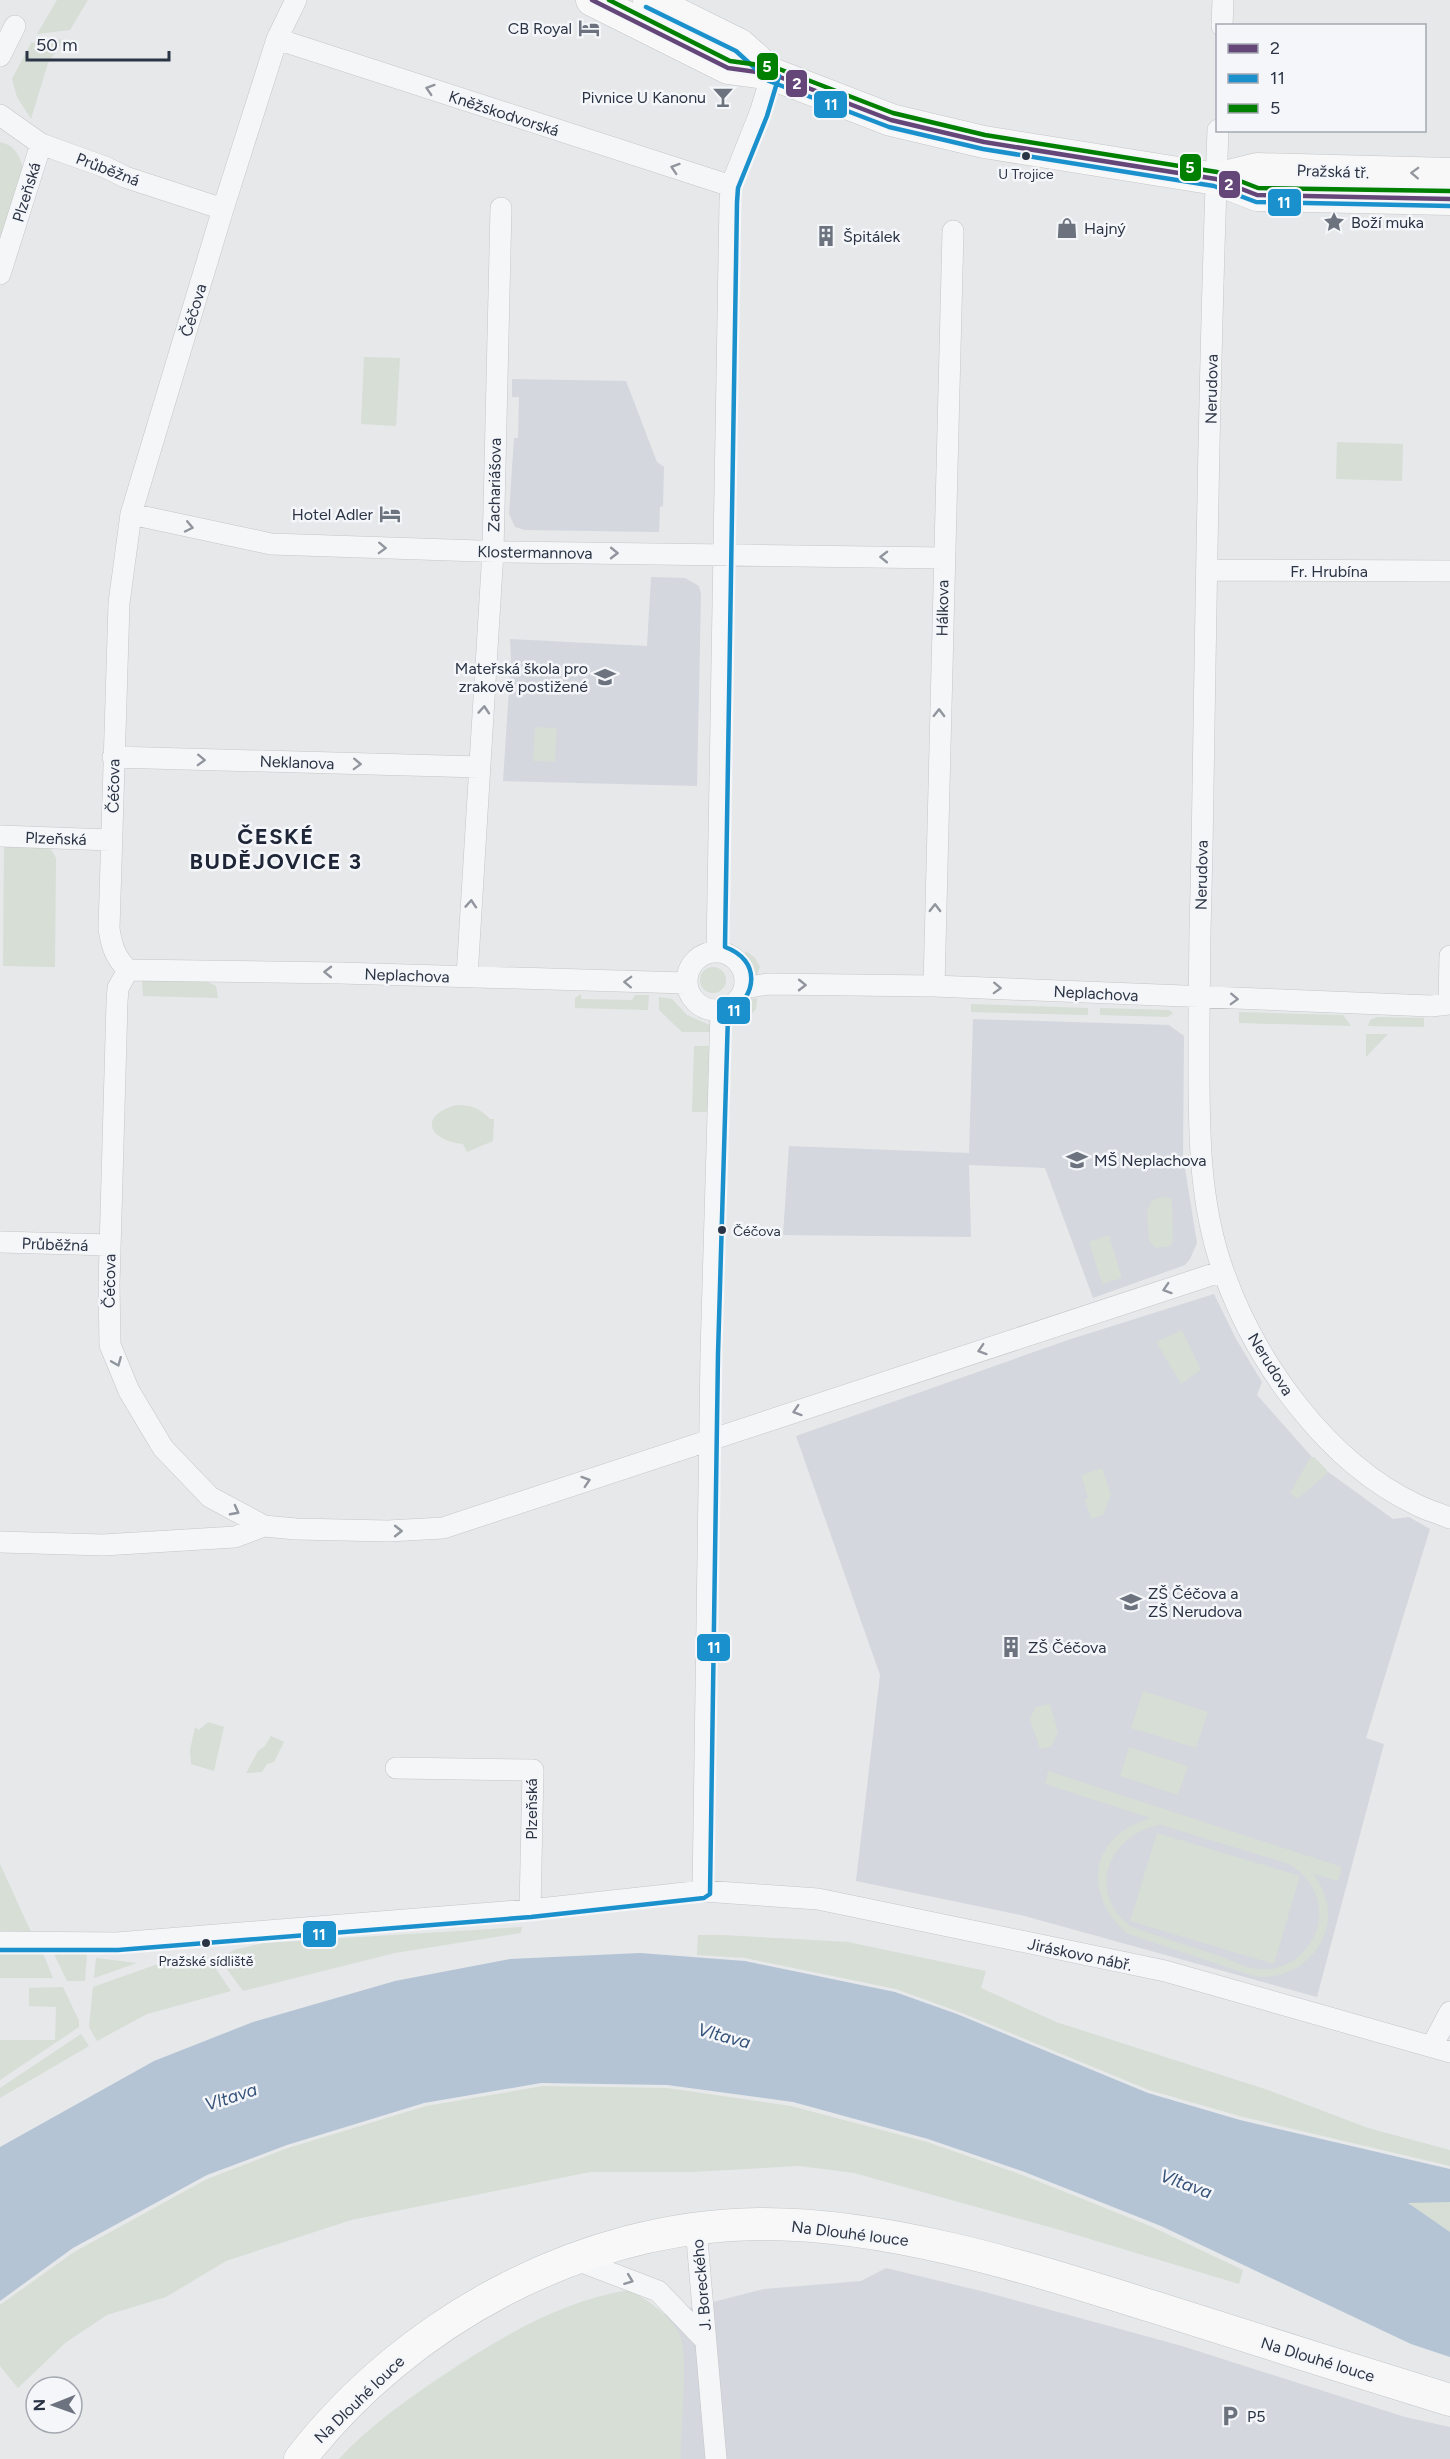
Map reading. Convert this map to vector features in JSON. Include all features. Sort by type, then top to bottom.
[{"type":"street","name":"Čéčova","points":[[297,0],[277,39],[131,514],[119,603],[109,929],[112,950],[128,970],[118,988],[117,1002],[110,1245],[110,1345],[129,1391],[163,1448],[210,1497],[264,1526],[388,1532],[443,1528],[1223,1271]]},
{"type":"street","name":"Pražská tř.","points":[[592,0],[728,68],[772,74],[891,120],[984,142],[1216,179],[1257,195],[1450,199]]},
{"type":"street","name":"Pražská tř.","points":[[649,0],[740,45],[772,74]]},
{"type":"street","points":[[1222,24],[1223,0]]},
{"type":"street","points":[[0,56],[15,26]]},
{"type":"street","name":"Kněžskodvorská","points":[[277,39],[731,186]]},
{"type":"street","points":[[717,952],[731,186],[760,113],[772,74]]},
{"type":"street","name":"Průběžná","points":[[0,115],[41,144],[105,167],[125,177],[223,209]]},
{"type":"street","name":"Nerudova","points":[[1218,132],[1199,998],[1198,1136],[1202,1182],[1223,1271],[1239,1310],[1275,1376],[1317,1428],[1355,1464],[1386,1487],[1415,1504],[1450,1518]]},
{"type":"street","name":"Plzeňská","points":[[0,274],[41,144]]},
{"type":"street","name":"Pražská tř.","points":[[1216,179],[1257,169],[1450,174]]},
{"type":"street","name":"Zachariášova","points":[[467,977],[493,551],[501,208]]},
{"type":"street","name":"Hálkova","points":[[934,986],[953,231]]},
{"type":"street","name":"Klostermannova","points":[[131,514],[271,544],[493,551],[943,558]]},
{"type":"street","name":"Fr. Hrubína","points":[[1207,570],[1450,571]]},
{"type":"street","name":"Neklanova","points":[[113,757],[480,767]]},
{"type":"street","name":"Plzeňská","points":[[0,836],[111,840]]},
{"type":"street","points":[[717,952],[726,954],[739,964],[743,971],[744,988],[735,1003],[722,1011],[700,1006],[693,1000],[686,983],[692,964],[708,953],[717,952]]},
{"type":"street","points":[[1449,1004],[1450,956]]},
{"type":"street","name":"Neplachova","points":[[128,970],[340,973],[686,983]]},
{"type":"street","name":"Neplachova","points":[[744,988],[768,984],[934,986],[1374,1005],[1449,1004]]},
{"type":"street","points":[[0,1942],[117,1943],[530,1910],[703,1891],[709,1440],[722,1011]]},
{"type":"street","name":"Průběžná","points":[[0,1242],[110,1245]]},
{"type":"street","name":"Čéčova","points":[[0,1542],[103,1545],[224,1538],[236,1537],[264,1526]]},
{"type":"street","name":"Plzeňská","points":[[396,1768],[533,1770],[530,1910]]},
{"type":"street","name":"Jiráskovo nábř.","points":[[703,1891],[818,1899],[1165,1971],[1441,2049]]},
{"type":"street","points":[[1441,2049],[1450,2012]]},
{"type":"street","name":"Na Dlouhé louce","points":[[300,2459],[324,2429],[386,2367],[445,2323],[509,2288],[574,2259],[634,2240],[696,2228],[759,2224],[821,2227],[903,2238],[1060,2278],[1450,2400]]},
{"type":"street","name":"J. Boreckého","points":[[696,2228],[716,2459]]},
{"type":"street","name":"J. Boreckého","points":[[574,2259],[658,2291],[706,2341]]},
{"type":"shaded area","points":[[57,0],[88,0],[70,30],[37,34]]},
{"type":"shaded area","points":[[64,39],[48,63],[31,119],[17,97],[12,79],[31,43]]},
{"type":"shaded area","points":[[0,142],[9,145],[15,151],[23,168],[0,245]]},
{"type":"shaded area","points":[[364,357],[400,358],[396,426],[361,424]]},
{"type":"shaded area","points":[[512,379],[626,381],[657,462],[664,467],[663,506],[660,507],[659,532],[525,530],[515,527],[509,514],[514,438],[518,438],[519,397],[512,397]]},
{"type":"shaded area","points":[[1337,442],[1403,444],[1402,481],[1336,479]]},
{"type":"shaded area","name":"Mateřská škola pro zrakově postižené","points":[[651,577],[685,578],[699,586],[701,594],[697,786],[503,781],[511,659],[510,639],[647,646]]},
{"type":"shaded area","points":[[535,727],[557,728],[555,762],[533,761]]},
{"type":"shaded area","points":[[4,846],[49,846],[56,858],[55,967],[3,966]]},
{"type":"shaded area","points":[[746,951],[755,958],[760,967],[757,975],[749,972],[742,960]]},
{"type":"shaded area","points":[[713,967],[722,971],[726,980],[722,989],[713,993],[704,989],[700,980],[704,971]]},
{"type":"shaded area","points":[[142,980],[208,982],[216,986],[218,998],[143,996]]},
{"type":"shaded area","points":[[581,994],[581,999],[632,1000],[635,995],[649,995],[648,1010],[575,1008],[575,998]]},
{"type":"shaded area","points":[[659,997],[672,999],[687,1015],[712,1026],[713,1032],[682,1032],[659,1010]]},
{"type":"shaded area","points":[[757,998],[756,1009],[743,1023],[737,1022],[733,1015],[738,1009],[747,1001]]},
{"type":"shaded area","points":[[971,1004],[1088,1008],[1088,1015],[971,1012]]},
{"type":"shaded area","points":[[1100,1008],[1169,1010],[1173,1013],[1168,1017],[1100,1015]]},
{"type":"shaded area","points":[[1239,1012],[1343,1015],[1351,1026],[1239,1023]]},
{"type":"shaded area","points":[[1377,1017],[1424,1018],[1424,1027],[1368,1026],[1370,1020]]},
{"type":"shaded area","name":"MŠ Neplachova","points":[[973,1019],[1169,1025],[1184,1036],[1183,1156],[1197,1243],[1185,1265],[1093,1298],[1045,1168],[969,1165],[971,1237],[783,1235],[789,1146],[969,1153]]},
{"type":"shaded area","points":[[1366,1034],[1388,1034],[1366,1057]]},
{"type":"shaded area","points":[[694,1046],[710,1046],[709,1112],[692,1112]]},
{"type":"shaded area","points":[[456,1105],[475,1108],[490,1119],[494,1119],[493,1141],[467,1152],[463,1144],[451,1142],[435,1133],[432,1121],[436,1115]]},
{"type":"shaded area","points":[[1163,1197],[1172,1199],[1173,1241],[1171,1246],[1156,1248],[1149,1241],[1147,1212],[1152,1200]]},
{"type":"shaded area","points":[[1109,1235],[1122,1278],[1102,1284],[1089,1242]]},
{"type":"shaded area","name":"ZŠ Čéčova a ZŠ Nerudova","points":[[1214,1294],[1236,1339],[1262,1382],[1257,1395],[1320,1466],[1393,1519],[1409,1517],[1430,1529],[1366,1738],[1384,1744],[1317,1997],[1021,1915],[856,1881],[880,1675],[796,1436],[1068,1340]]},
{"type":"shaded area","points":[[1182,1330],[1201,1370],[1181,1384],[1156,1342]]},
{"type":"shaded area","points":[[1314,1457],[1327,1470],[1327,1474],[1297,1499],[1290,1493],[1310,1458]]},
{"type":"shaded area","points":[[1102,1468],[1111,1495],[1103,1515],[1091,1519],[1081,1475]]},
{"type":"shaded area","points":[[1143,1691],[1208,1712],[1196,1748],[1131,1728]]},
{"type":"shaded area","points":[[1050,1704],[1058,1732],[1051,1747],[1040,1749],[1030,1719],[1035,1707]]},
{"type":"shaded area","points":[[208,1722],[224,1727],[214,1771],[191,1764],[190,1750],[195,1727],[199,1730]]},
{"type":"shaded area","points":[[271,1736],[284,1742],[274,1762],[267,1764],[262,1772],[246,1773],[258,1751],[265,1746]]},
{"type":"shaded area","points":[[1129,1747],[1188,1766],[1178,1795],[1120,1776]]},
{"type":"shaded area","points":[[1048,1771],[1342,1867],[1338,1881],[1314,1874],[1324,1892],[1328,1908],[1327,1927],[1315,1952],[1305,1962],[1281,1975],[1253,1976],[1128,1934],[1116,1923],[1101,1897],[1098,1882],[1099,1868],[1103,1854],[1111,1841],[1127,1828],[1150,1818],[1045,1784]],"holes":[[[1161,1825],[1289,1864],[1312,1886],[1318,1901],[1319,1918],[1313,1939],[1300,1956],[1291,1962],[1270,1969],[1244,1966],[1132,1927],[1118,1913],[1109,1898],[1107,1882],[1109,1867],[1116,1852],[1143,1830]]]},
{"type":"shaded area","points":[[1157,1833],[1300,1876],[1274,1964],[1130,1921]]},
{"type":"shaded area","points":[[0,1864],[31,1932],[0,1932]]},
{"type":"shaded area","points":[[522,1927],[521,1933],[395,1953],[243,1991],[219,1958],[234,1950],[263,1943]]},
{"type":"shaded area","points":[[698,1935],[848,1942],[986,1971],[981,1988],[1056,2022],[1268,2090],[1368,2128],[1450,2150],[1450,2166],[1243,2117],[1149,2090],[962,2013],[896,1989],[745,1958],[697,1955]]},
{"type":"shaded area","points":[[0,1953],[43,1953],[53,1978],[0,1978]]},
{"type":"shaded area","points":[[54,1954],[87,1954],[85,1981],[67,1981]]},
{"type":"shaded area","points":[[96,1958],[137,1963],[94,1978]]},
{"type":"shaded area","points":[[212,1963],[231,1991],[147,2014],[97,2041],[89,2027],[93,1987],[155,1965]]},
{"type":"shaded area","points":[[63,1987],[79,2021],[79,2027],[0,2080],[0,2040],[55,2040],[56,2007],[29,2006],[29,1988]]},
{"type":"shaded area","points":[[81,2034],[89,2046],[0,2098],[0,2088]]},
{"type":"shaded area","points":[[543,2086],[667,2088],[791,2106],[927,2142],[1025,2176],[1150,2226],[1243,2270],[1239,2284],[1060,2230],[854,2173],[799,2166],[691,2172],[590,2172],[351,2220],[226,2261],[166,2297],[107,2315],[65,2343],[32,2375],[24,2375],[24,2382],[18,2388],[0,2366],[0,2305],[74,2252],[207,2179],[285,2149],[426,2106]]},
{"type":"shaded area","points":[[1450,2202],[1450,2232],[1407,2203]]},
{"type":"shaded area","points":[[886,2268],[981,2291],[1182,2346],[1405,2417],[1450,2427],[1450,2459],[401,2459],[650,2318],[764,2289],[861,2281]]},
{"type":"shaded area","points":[[629,2290],[644,2298],[670,2321],[680,2335],[683,2344],[681,2459],[339,2459],[362,2436],[400,2406],[461,2363],[507,2336],[554,2312],[603,2295]]},
{"type":"water","name":"Vltava","points":[[640,1953],[745,1961],[895,1992],[957,2014],[1148,2093],[1240,2120],[1450,2169],[1450,2202],[1408,2203],[1450,2232],[1450,2357],[1411,2344],[1161,2226],[1022,2171],[928,2139],[793,2102],[667,2085],[541,2083],[424,2103],[287,2145],[207,2175],[73,2248],[0,2301],[0,2147],[154,2061],[253,2022],[395,1981],[510,1959]]},
{"type":"transit line","name":"2","points":[[592,0],[728,68],[772,74],[891,120],[984,142],[1216,179],[1257,195],[1450,199]]},
{"type":"transit line","name":"5","points":[[609,0],[730,61],[774,67],[893,113],[985,135],[1217,172],[1258,188],[1450,191]]},
{"type":"transit line","name":"11","points":[[646,7],[736,51],[769,81],[889,127],[983,149],[1214,186],[1256,202],[1450,206]]},
{"type":"transit line","name":"11","points":[[0,1950],[118,1950],[531,1917],[704,1898],[710,1894],[718,1354],[728,1015],[745,998],[750,989],[751,979],[750,969],[745,960],[725,947],[737,202],[738,188],[767,116],[779,76]]},
{"type":"place","name":"CB Royal","points":[[589,28]]},
{"type":"place","name":"Pivnice U Kanonu","points":[[723,97]]},
{"type":"place","name":"U Trojice","points":[[1026,156]]},
{"type":"place","name":"Boží muka","points":[[1334,222]]},
{"type":"place","name":"Hajný","points":[[1067,228]]},
{"type":"place","name":"Špitálek","points":[[826,236]]},
{"type":"place","name":"Hotel Adler","points":[[390,514]]},
{"type":"place","name":"Mateřská škola pro zrakově postižené","points":[[605,677]]},
{"type":"place","name":"MŠ Neplachova","points":[[1077,1160]]},
{"type":"place","name":"Čéčova","points":[[722,1230]]},
{"type":"place","name":"ZŠ Čéčova a ZŠ Nerudova","points":[[1131,1602]]},
{"type":"place","name":"ZŠ Čéčova","points":[[1011,1647]]},
{"type":"place","name":"Pražské sídliště","points":[[206,1943]]},
{"type":"place","name":"P5","points":[[1230,2416]]},
{"type":"district","name":"ČESKÉ BUDĚJOVICE 3","points":[[276,848]]}]
